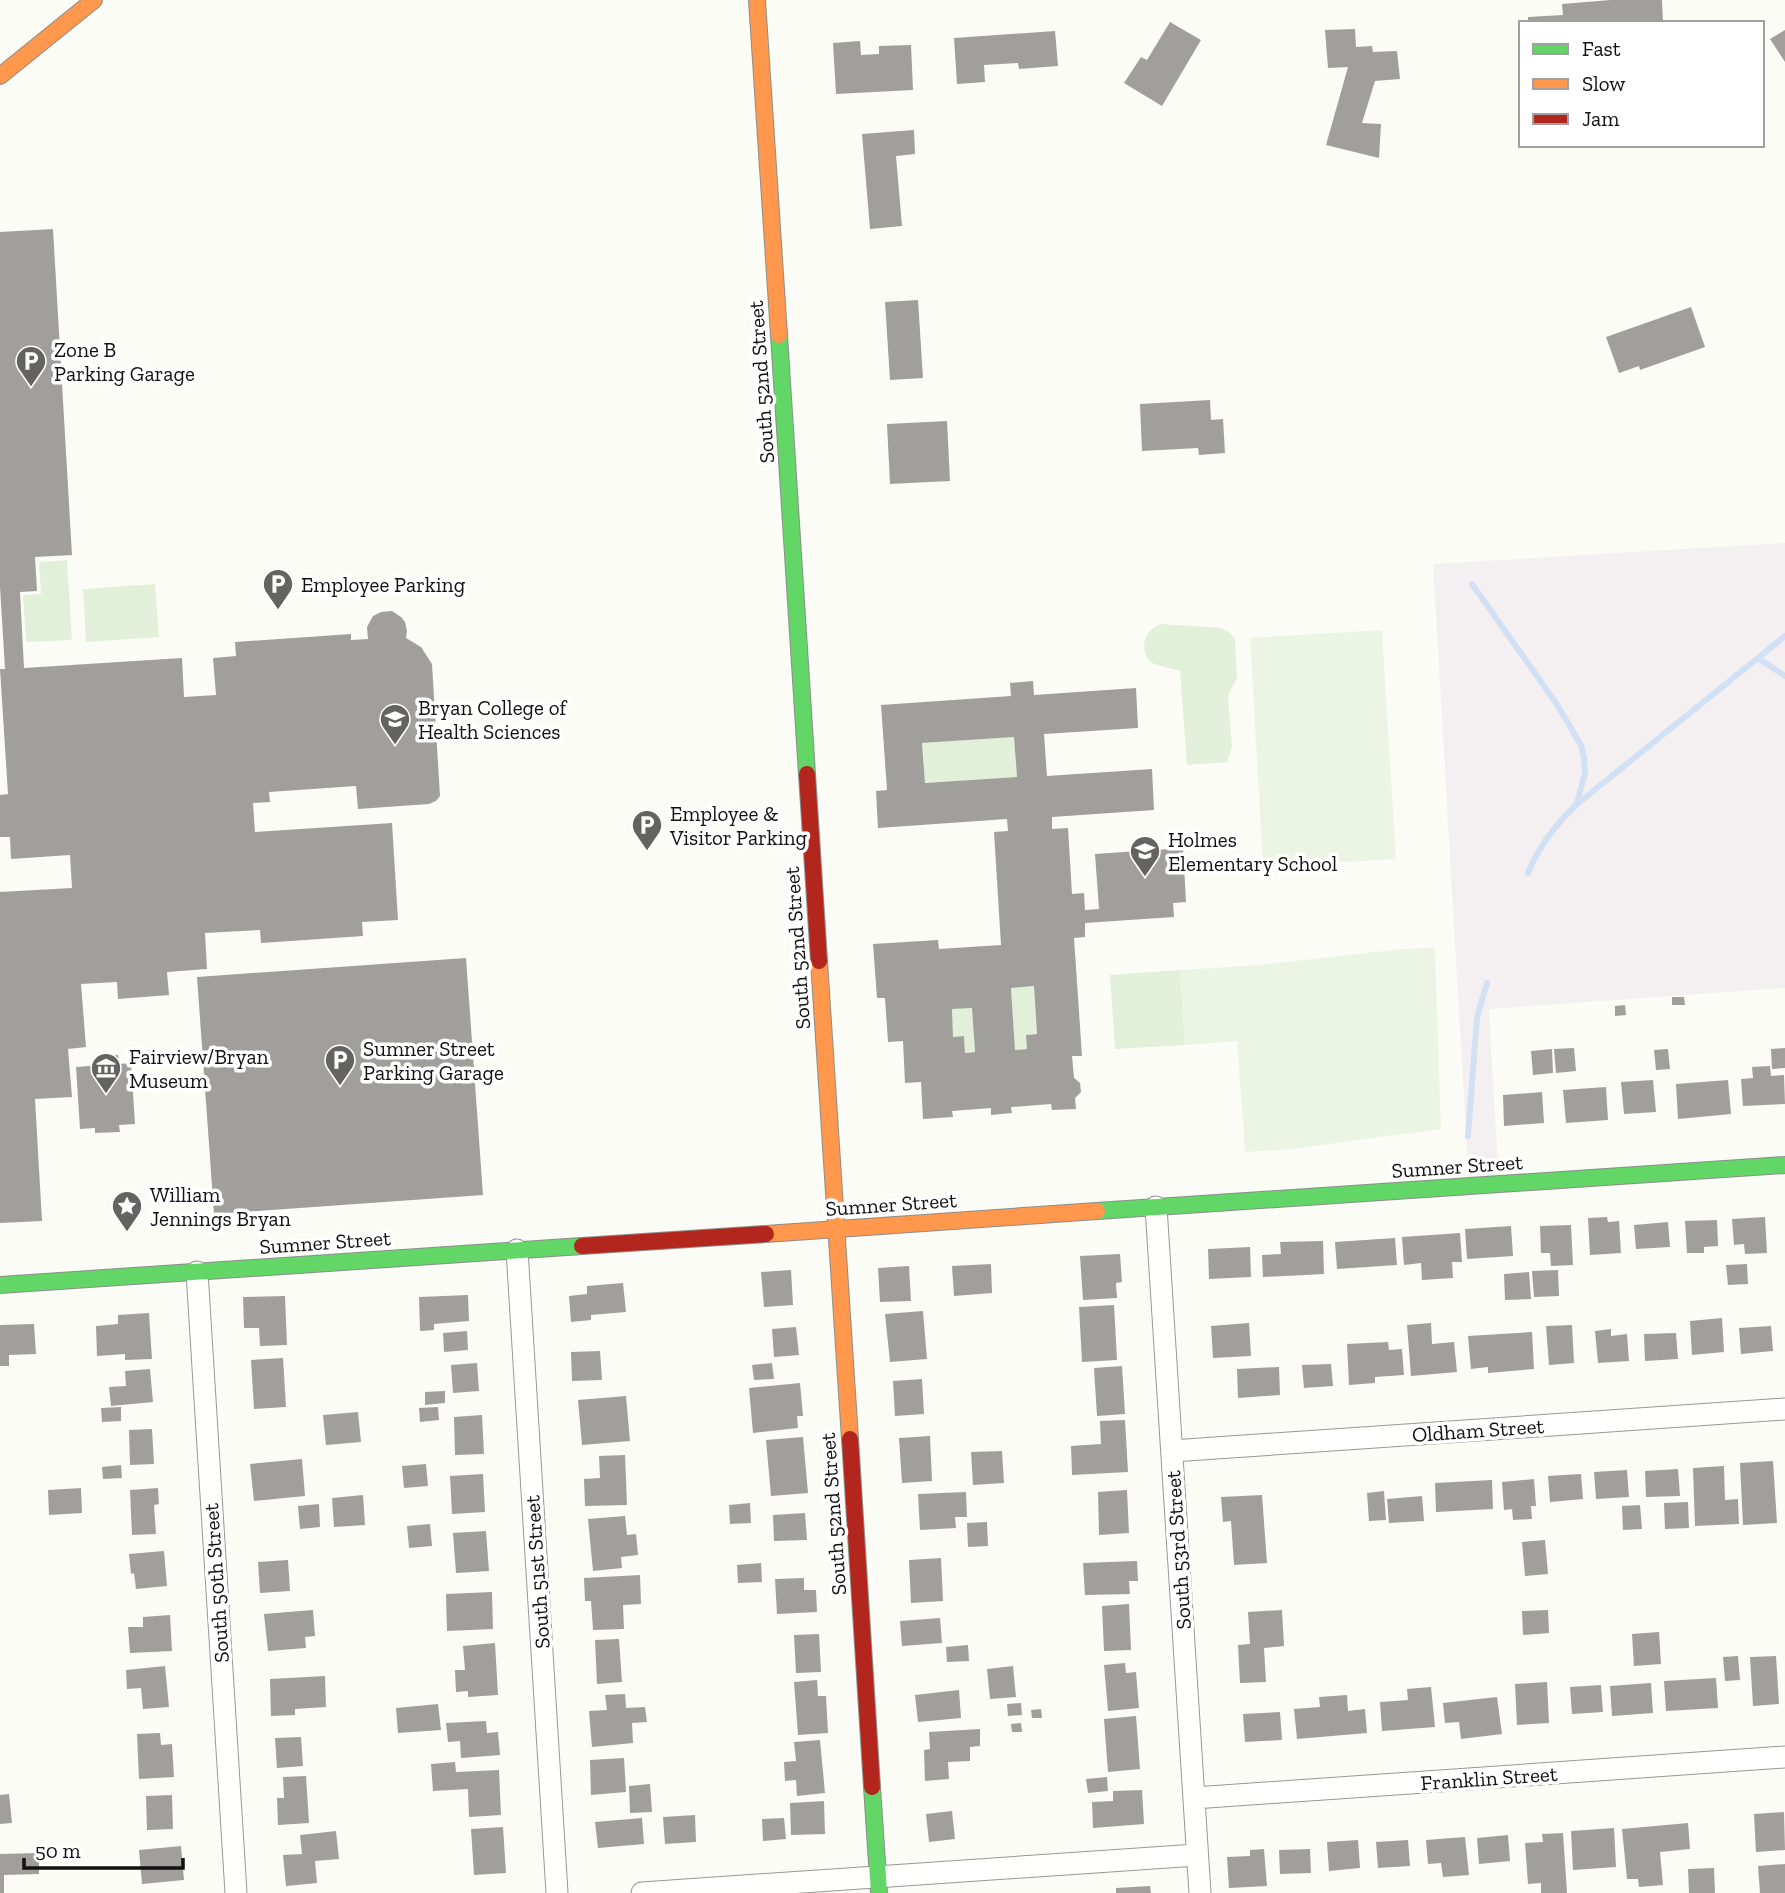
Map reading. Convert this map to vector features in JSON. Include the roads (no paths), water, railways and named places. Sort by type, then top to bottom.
[{"type":"street","points":[[0,76],[94,0]]},
{"type":"street","name":"South 52nd Street","points":[[757,0],[878,1885]]},
{"type":"street","name":"Sumner Street","points":[[0,1286],[1785,1164]]},
{"type":"street","name":"South 53rd Street","points":[[1156,1207],[1200,1893]]},
{"type":"street","name":"South 51st Street","points":[[517,1250],[557,1893]]},
{"type":"street","name":"South 50th Street","points":[[197,1272],[236,1893]]},
{"type":"street","name":"Oldham Street","points":[[1172,1451],[1785,1409]]},
{"type":"street","name":"Franklin Street","points":[[1194,1798],[1785,1758]]},
{"type":"street","points":[[642,1893],[878,1885],[1197,1855]]},
{"type":"waterway","points":[[1472,584],[1556,703],[1581,745],[1585,773],[1577,803]]},
{"type":"waterway","points":[[1528,873],[1548,836],[1576,805],[1785,636]]},
{"type":"waterway","points":[[1758,658],[1785,676]]},
{"type":"waterway","points":[[1468,1136],[1477,1017],[1487,983]]},
{"type":"place","name":"Zone B Parking Garage","points":[[31,388]]},
{"type":"place","name":"Employee Parking","points":[[278,611]]},
{"type":"place","name":"Bryan College of Health Sciences","points":[[395,746]]},
{"type":"place","name":"Employee & Visitor Parking","points":[[647,852]]},
{"type":"place","name":"Holmes Elementary School","points":[[1145,878]]},
{"type":"place","name":"Sumner Street Parking Garage","points":[[340,1087]]},
{"type":"place","name":"Fairview/Bryan Museum","points":[[106,1095]]},
{"type":"place","name":"William Jennings Bryan","points":[[127,1233]]}]
